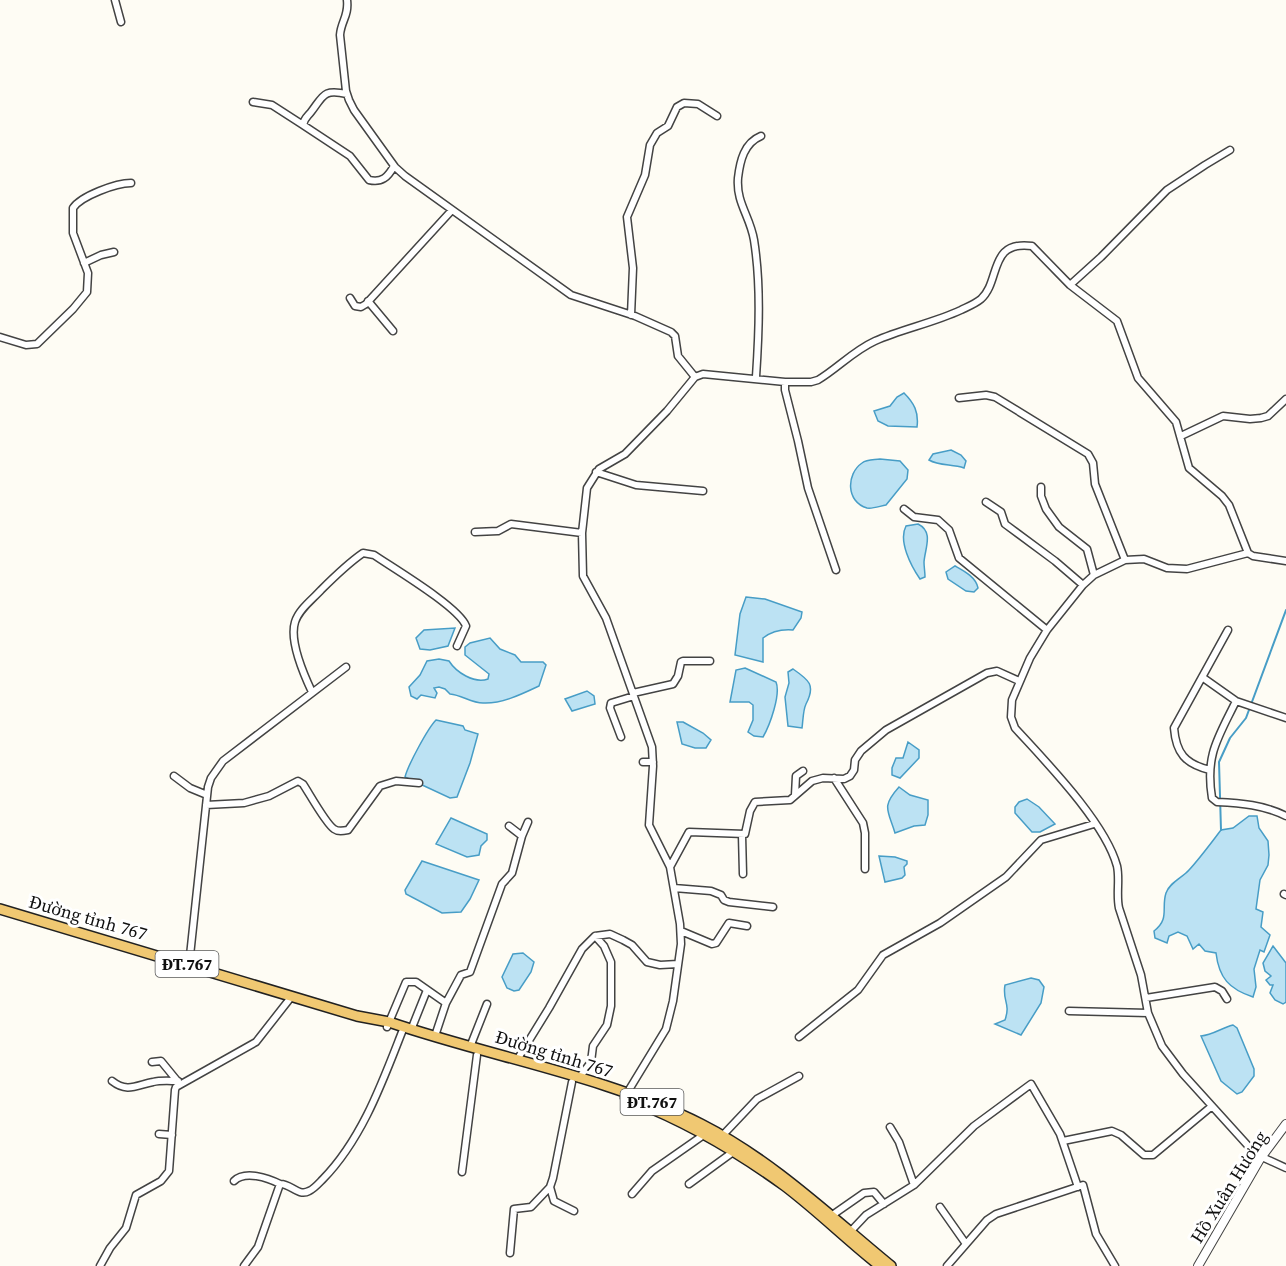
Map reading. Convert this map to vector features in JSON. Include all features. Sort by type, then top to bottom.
[{"type":"main road","name":"Đường tỉnh 767","points":[[0,909],[373,1020],[477,1055],[575,1080]]},
{"type":"main road","name":"Đường tỉnh 767","points":[[407,1031],[435,1036],[626,1096],[656,1103],[722,1136],[781,1175],[891,1266]]},
{"type":"main road","name":"Đường tỉnh 767","points":[[626,1096],[705,1134],[785,1187],[874,1265]]},
{"type":"street","points":[[115,0],[121,22]]},
{"type":"street","points":[[347,0],[348,13],[340,35],[347,94],[354,110],[394,166],[571,296],[666,329],[675,336],[678,356],[695,377]]},
{"type":"street","points":[[303,125],[304,119],[325,93],[347,94]]},
{"type":"street","points":[[254,102],[272,105],[350,156],[369,180],[384,179],[394,166]]},
{"type":"street","points":[[631,315],[633,268],[627,218],[648,166],[650,146],[657,133],[668,126],[675,111],[684,103],[698,104],[717,116]]},
{"type":"street","points":[[756,377],[757,271],[751,226],[740,204],[738,190],[739,174],[745,151],[754,139],[761,136]]},
{"type":"street","points":[[1070,285],[1167,190],[1230,150]]},
{"type":"street","points":[[0,337],[26,345],[37,344],[73,309],[87,292],[88,281],[73,233],[73,208],[82,201],[112,187],[131,183]]},
{"type":"street","points":[[350,298],[357,307],[363,306],[452,210]]},
{"type":"street","points":[[626,1096],[666,1029],[673,1001],[681,931],[670,867],[649,825],[653,762],[648,735],[606,618],[583,576],[582,532],[587,488],[596,472],[625,454],[667,411],[695,377],[703,374],[756,377],[785,382],[818,380],[861,348],[877,340],[942,319],[975,303],[986,293],[998,261],[1004,253],[1017,246],[1032,246],[1070,285],[1117,321],[1137,378],[1174,418],[1189,468],[1229,505],[1248,553],[1253,556],[1286,561]]},
{"type":"street","points":[[84,263],[114,252]]},
{"type":"street","points":[[368,301],[393,331]]},
{"type":"street","points":[[785,382],[784,390],[798,441],[807,488],[836,570]]},
{"type":"street","points":[[959,398],[986,395],[994,397],[1088,454],[1093,463],[1095,484],[1125,560]]},
{"type":"street","points":[[1181,436],[1223,416],[1250,419],[1268,416],[1286,399]]},
{"type":"street","points":[[596,472],[636,485],[703,491]]},
{"type":"street","points":[[1041,488],[1041,496],[1046,509],[1059,527],[1087,549],[1094,575]]},
{"type":"street","points":[[986,502],[1001,512],[1005,524],[1083,585]]},
{"type":"street","points":[[904,509],[914,517],[938,520],[951,534],[959,558],[1047,630]]},
{"type":"street","points":[[475,532],[498,531],[511,524],[582,532]]},
{"type":"street","points":[[1248,553],[1187,569],[1167,568],[1144,559],[1125,560],[1094,575],[1083,585],[1047,630],[1030,658],[1012,700],[1012,722],[1066,784],[1111,850],[1117,867],[1119,908],[1146,998],[1148,1012],[1162,1046],[1183,1074],[1261,1158],[1286,1168]]},
{"type":"street","points":[[312,692],[299,667],[295,621],[304,608],[348,563],[363,554],[374,555],[435,597],[463,620],[466,626],[457,646]]},
{"type":"street","points":[[1210,770],[1188,761],[1178,747],[1174,728],[1228,630]]},
{"type":"street","points":[[621,737],[610,708],[611,703],[633,694],[673,684],[682,661],[710,662]]},
{"type":"street","points":[[189,964],[207,795],[211,778],[223,760],[346,667]]},
{"type":"street","points":[[670,867],[689,832],[741,835],[747,831],[750,811],[755,802],[782,801],[794,796],[812,781],[823,778],[844,779],[850,776],[854,770],[855,760],[861,751],[886,730],[987,673],[997,671],[1019,681]]},
{"type":"street","points":[[1202,677],[1236,701],[1286,718]]},
{"type":"street","points":[[1236,701],[1215,743],[1210,770],[1212,798],[1220,802],[1264,807],[1286,816]]},
{"type":"street","points":[[643,762],[653,762]]},
{"type":"street","points":[[794,796],[796,776],[803,771]]},
{"type":"street","points":[[174,776],[190,788],[207,795]]},
{"type":"street","points":[[834,778],[863,823],[865,869]]},
{"type":"street","points":[[206,806],[244,803],[269,796],[298,781],[303,784],[328,824],[335,830],[342,831],[348,830],[380,786],[396,781],[419,783]]},
{"type":"street","points":[[435,1036],[446,1003],[461,975],[470,972],[502,884],[512,873],[528,822]]},
{"type":"street","points":[[799,1037],[858,990],[883,955],[940,923],[1006,877],[1041,840],[1094,824]]},
{"type":"street","points":[[509,826],[522,837]]},
{"type":"street","points":[[741,835],[743,874]]},
{"type":"street","points":[[674,888],[711,891],[721,895],[729,902],[773,907]]},
{"type":"street","points":[[681,931],[712,944],[716,943],[729,923],[747,926]]},
{"type":"street","points":[[517,1060],[582,948],[595,936],[610,934],[623,940],[632,945],[647,962],[660,965],[678,964]]},
{"type":"street","points":[[574,1211],[554,1201],[550,1187],[575,1080],[591,1062],[593,1046],[607,1026],[611,1006],[611,962],[604,946],[595,936]]},
{"type":"street","points":[[388,1025],[406,982],[416,982],[446,1003]]},
{"type":"street","points":[[1146,998],[1215,987],[1222,991],[1227,999]]},
{"type":"street","points":[[234,1180],[241,1176],[251,1176],[285,1184],[301,1193],[307,1192],[330,1171],[357,1134],[427,990]]},
{"type":"street","points":[[112,1081],[128,1088],[153,1082],[178,1082],[256,1042],[292,996]]},
{"type":"street","points":[[470,1047],[488,1004]]},
{"type":"street","points":[[1069,1011],[1148,1012]]},
{"type":"street","points":[[462,1172],[477,1055]]},
{"type":"street","points":[[152,1062],[161,1061],[178,1082]]},
{"type":"street","points":[[722,1136],[757,1099],[799,1076]]},
{"type":"street","points":[[100,1266],[110,1248],[126,1228],[136,1195],[161,1181],[169,1172],[174,1090],[178,1082]]},
{"type":"street","points":[[850,1232],[866,1215],[914,1185],[974,1126],[1028,1085],[1033,1085],[1063,1141],[1078,1187]]},
{"type":"street","points":[[1063,1141],[1112,1131],[1121,1135],[1144,1155],[1153,1155],[1212,1106]]},
{"type":"street","name":"Hồ Xuân Hương","points":[[1198,1266],[1261,1158],[1286,1124]]},
{"type":"street","points":[[890,1127],[899,1142],[914,1185]]},
{"type":"street","points":[[159,1134],[172,1135]]},
{"type":"street","points":[[632,1194],[652,1171],[705,1134]]},
{"type":"street","points":[[689,1184],[733,1152]]},
{"type":"street","points":[[244,1266],[258,1247],[280,1184]]},
{"type":"street","points":[[947,1266],[987,1220],[996,1214],[1083,1185],[1096,1234],[1114,1266]]},
{"type":"street","points":[[510,1253],[514,1209],[531,1207],[550,1187]]},
{"type":"street","points":[[831,1216],[864,1193],[874,1192],[884,1204]]},
{"type":"street","points":[[940,1207],[966,1244]]},
{"type":"water","points":[[904,393],[915,408],[917,427],[888,426],[878,421],[874,411],[890,406],[897,397]]},
{"type":"water","points":[[951,450],[961,455],[966,461],[964,468],[929,460],[933,454]]},
{"type":"water","points":[[880,459],[900,461],[908,470],[907,479],[886,505],[867,508],[855,500],[851,480],[862,463]]},
{"type":"water","points":[[918,524],[926,531],[927,536],[925,577],[920,579],[910,560],[904,539],[906,526]]},
{"type":"water","points":[[955,566],[975,581],[978,588],[974,592],[966,591],[948,579],[946,572]]},
{"type":"water","points":[[746,597],[765,599],[802,612],[793,630],[777,631],[763,638],[763,662],[735,655],[740,614]]},
{"type":"water","points":[[455,628],[448,646],[430,650],[420,649],[416,638],[424,630]]},
{"type":"water","points":[[490,638],[500,649],[515,655],[521,662],[543,662],[546,665],[539,686],[512,698],[490,703],[474,702],[450,694],[439,687],[434,688],[437,693],[435,698],[421,695],[417,699],[411,696],[409,687],[420,675],[427,661],[439,659],[449,661],[466,676],[477,680],[488,679],[489,674],[465,655],[465,647],[470,643]]},
{"type":"water","points":[[745,668],[776,682],[776,702],[763,737],[754,736],[748,732],[753,720],[753,705],[749,702],[730,702],[736,670]]},
{"type":"water","points":[[793,669],[807,680],[810,687],[802,728],[788,726],[785,697],[789,683],[788,672]]},
{"type":"water","points":[[587,691],[594,696],[595,704],[572,711],[565,699]]},
{"type":"water","points":[[436,720],[463,726],[465,730],[478,734],[457,797],[450,798],[405,777],[419,747]]},
{"type":"water","points":[[677,722],[683,722],[711,740],[706,748],[695,748],[682,744]]},
{"type":"water","points":[[908,742],[919,750],[919,758],[900,778],[892,775],[892,768],[896,758],[903,758]]},
{"type":"water","points":[[899,787],[910,795],[928,800],[928,815],[925,825],[914,826],[895,833],[888,814],[888,804]]},
{"type":"water","points":[[1027,799],[1039,807],[1055,824],[1040,832],[1032,832],[1015,813],[1015,807],[1019,802]]},
{"type":"water","points":[[1249,816],[1257,816],[1259,828],[1268,841],[1269,855],[1268,865],[1260,880],[1256,909],[1263,912],[1261,927],[1270,935],[1264,952],[1260,950],[1254,969],[1256,987],[1253,997],[1238,990],[1227,981],[1217,962],[1216,953],[1205,951],[1199,944],[1193,949],[1187,936],[1178,932],[1169,936],[1167,943],[1155,938],[1154,931],[1164,918],[1165,898],[1170,886],[1189,870],[1221,830],[1233,828]]},
{"type":"water","points":[[451,818],[487,834],[487,840],[481,846],[479,855],[467,857],[436,844]]},
{"type":"water","points":[[879,856],[895,857],[907,861],[904,867],[905,875],[902,878],[885,882]]},
{"type":"water","points":[[422,861],[479,880],[461,912],[442,913],[406,894],[405,890]]},
{"type":"water","points":[[1273,946],[1286,963],[1286,1002],[1283,1004],[1275,1000],[1270,993],[1273,985],[1266,980],[1271,976],[1265,971],[1263,963]]},
{"type":"water","points":[[523,953],[534,962],[531,972],[519,990],[514,991],[507,988],[502,977],[513,954]]},
{"type":"water","points":[[1031,978],[1039,980],[1044,987],[1041,1003],[1021,1035],[995,1024],[1005,1020],[1007,1014],[1005,985]]},
{"type":"water","points":[[1233,1025],[1237,1028],[1254,1069],[1254,1076],[1242,1092],[1237,1094],[1221,1081],[1201,1036]]},
{"type":"waterway","points":[[1221,830],[1219,762],[1230,738],[1246,718],[1286,610]]}]
